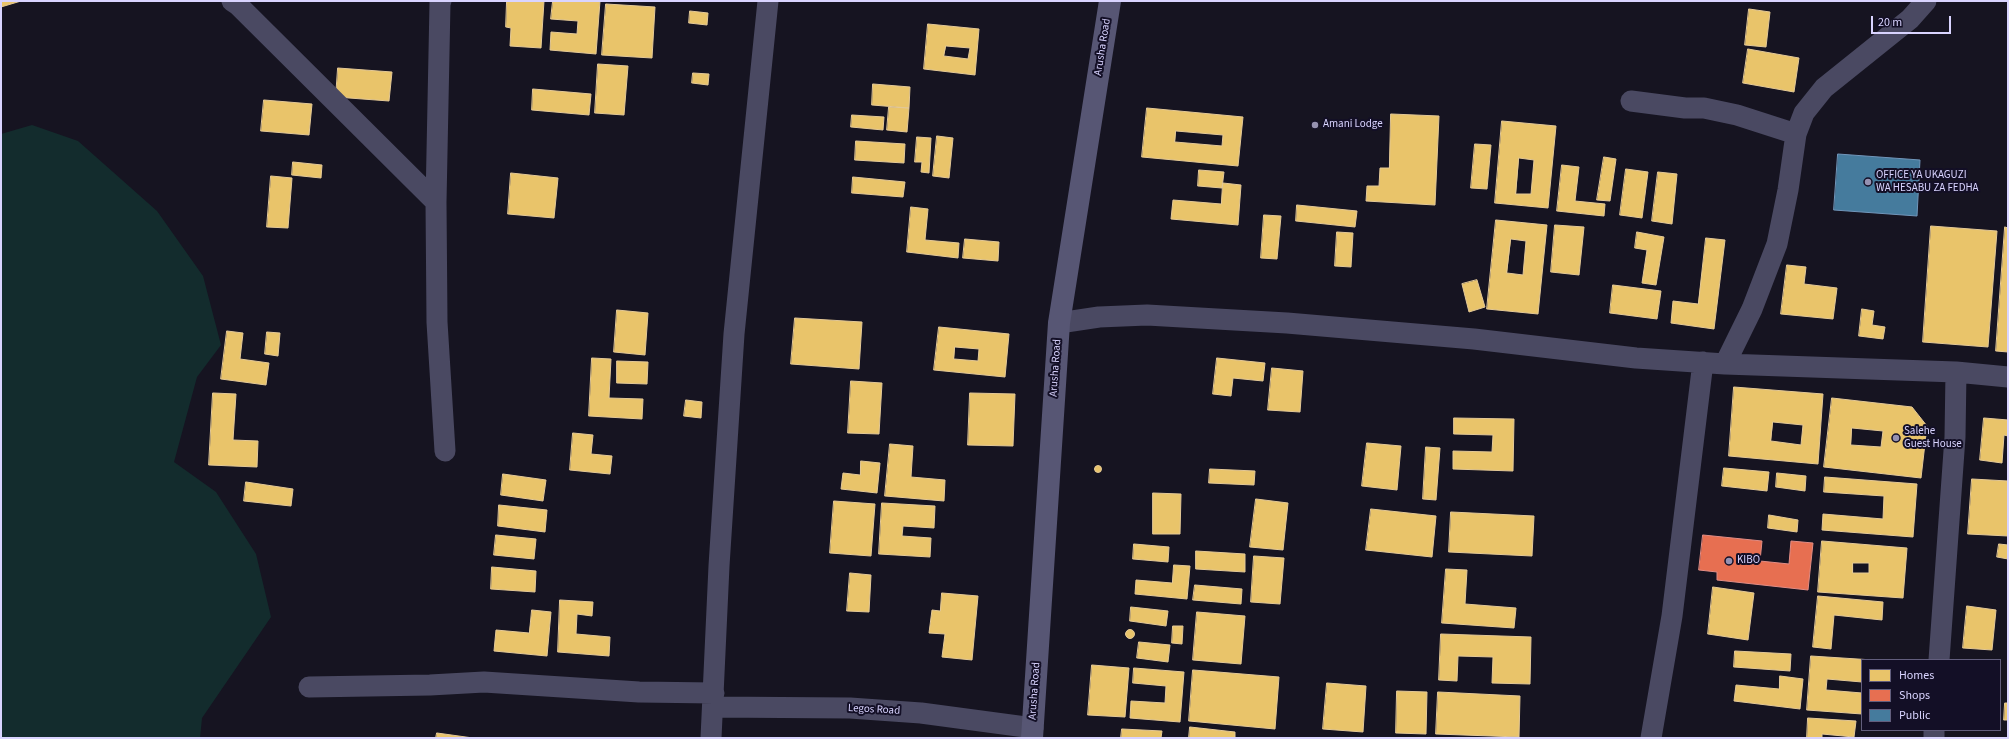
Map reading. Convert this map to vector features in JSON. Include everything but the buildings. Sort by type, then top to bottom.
[{"type":"main road","name":"Arusha Road","points":[[1033,733],[1059,323],[1110,1]]},
{"type":"street","points":[[232,1],[238,5],[436,202]]},
{"type":"street","points":[[441,1],[436,202],[437,322],[445,451]]},
{"type":"street","points":[[711,738],[714,700],[719,566],[734,334],[768,1]]},
{"type":"street","points":[[1725,364],[1752,309],[1777,244],[1788,190],[1796,134],[1804,114],[1824,88],[1910,19],[1926,1]]},
{"type":"street","points":[[1630,101],[1685,108],[1704,108],[1737,115],[1796,134]]},
{"type":"street","points":[[1059,323],[1099,317],[1147,315],[1272,322],[1474,339],[1636,358],[1725,364],[1956,372],[2008,377]]},
{"type":"street","points":[[1651,738],[1672,616],[1703,362]]},
{"type":"street","points":[[1939,659],[1954,444],[1956,372]]},
{"type":"street","name":"Legos Road","points":[[309,687],[430,685],[484,682],[639,692],[714,700],[913,713],[1033,733]]},
{"type":"green space","points":[[32,125],[78,141],[157,211],[203,276],[221,345],[197,377],[174,462],[216,492],[256,554],[271,617],[202,718],[200,738],[1,738],[1,134]]},
{"type":"place","name":"Amani Lodge","points":[[1315,125]]},
{"type":"place","name":"OFFICE YA UKAGUZI WA HESABU ZA FEDHA","points":[[1868,182]]},
{"type":"place","name":"Salehe Guest House","points":[[1896,438]]},
{"type":"place","name":"KIBO","points":[[1729,561]]}]
